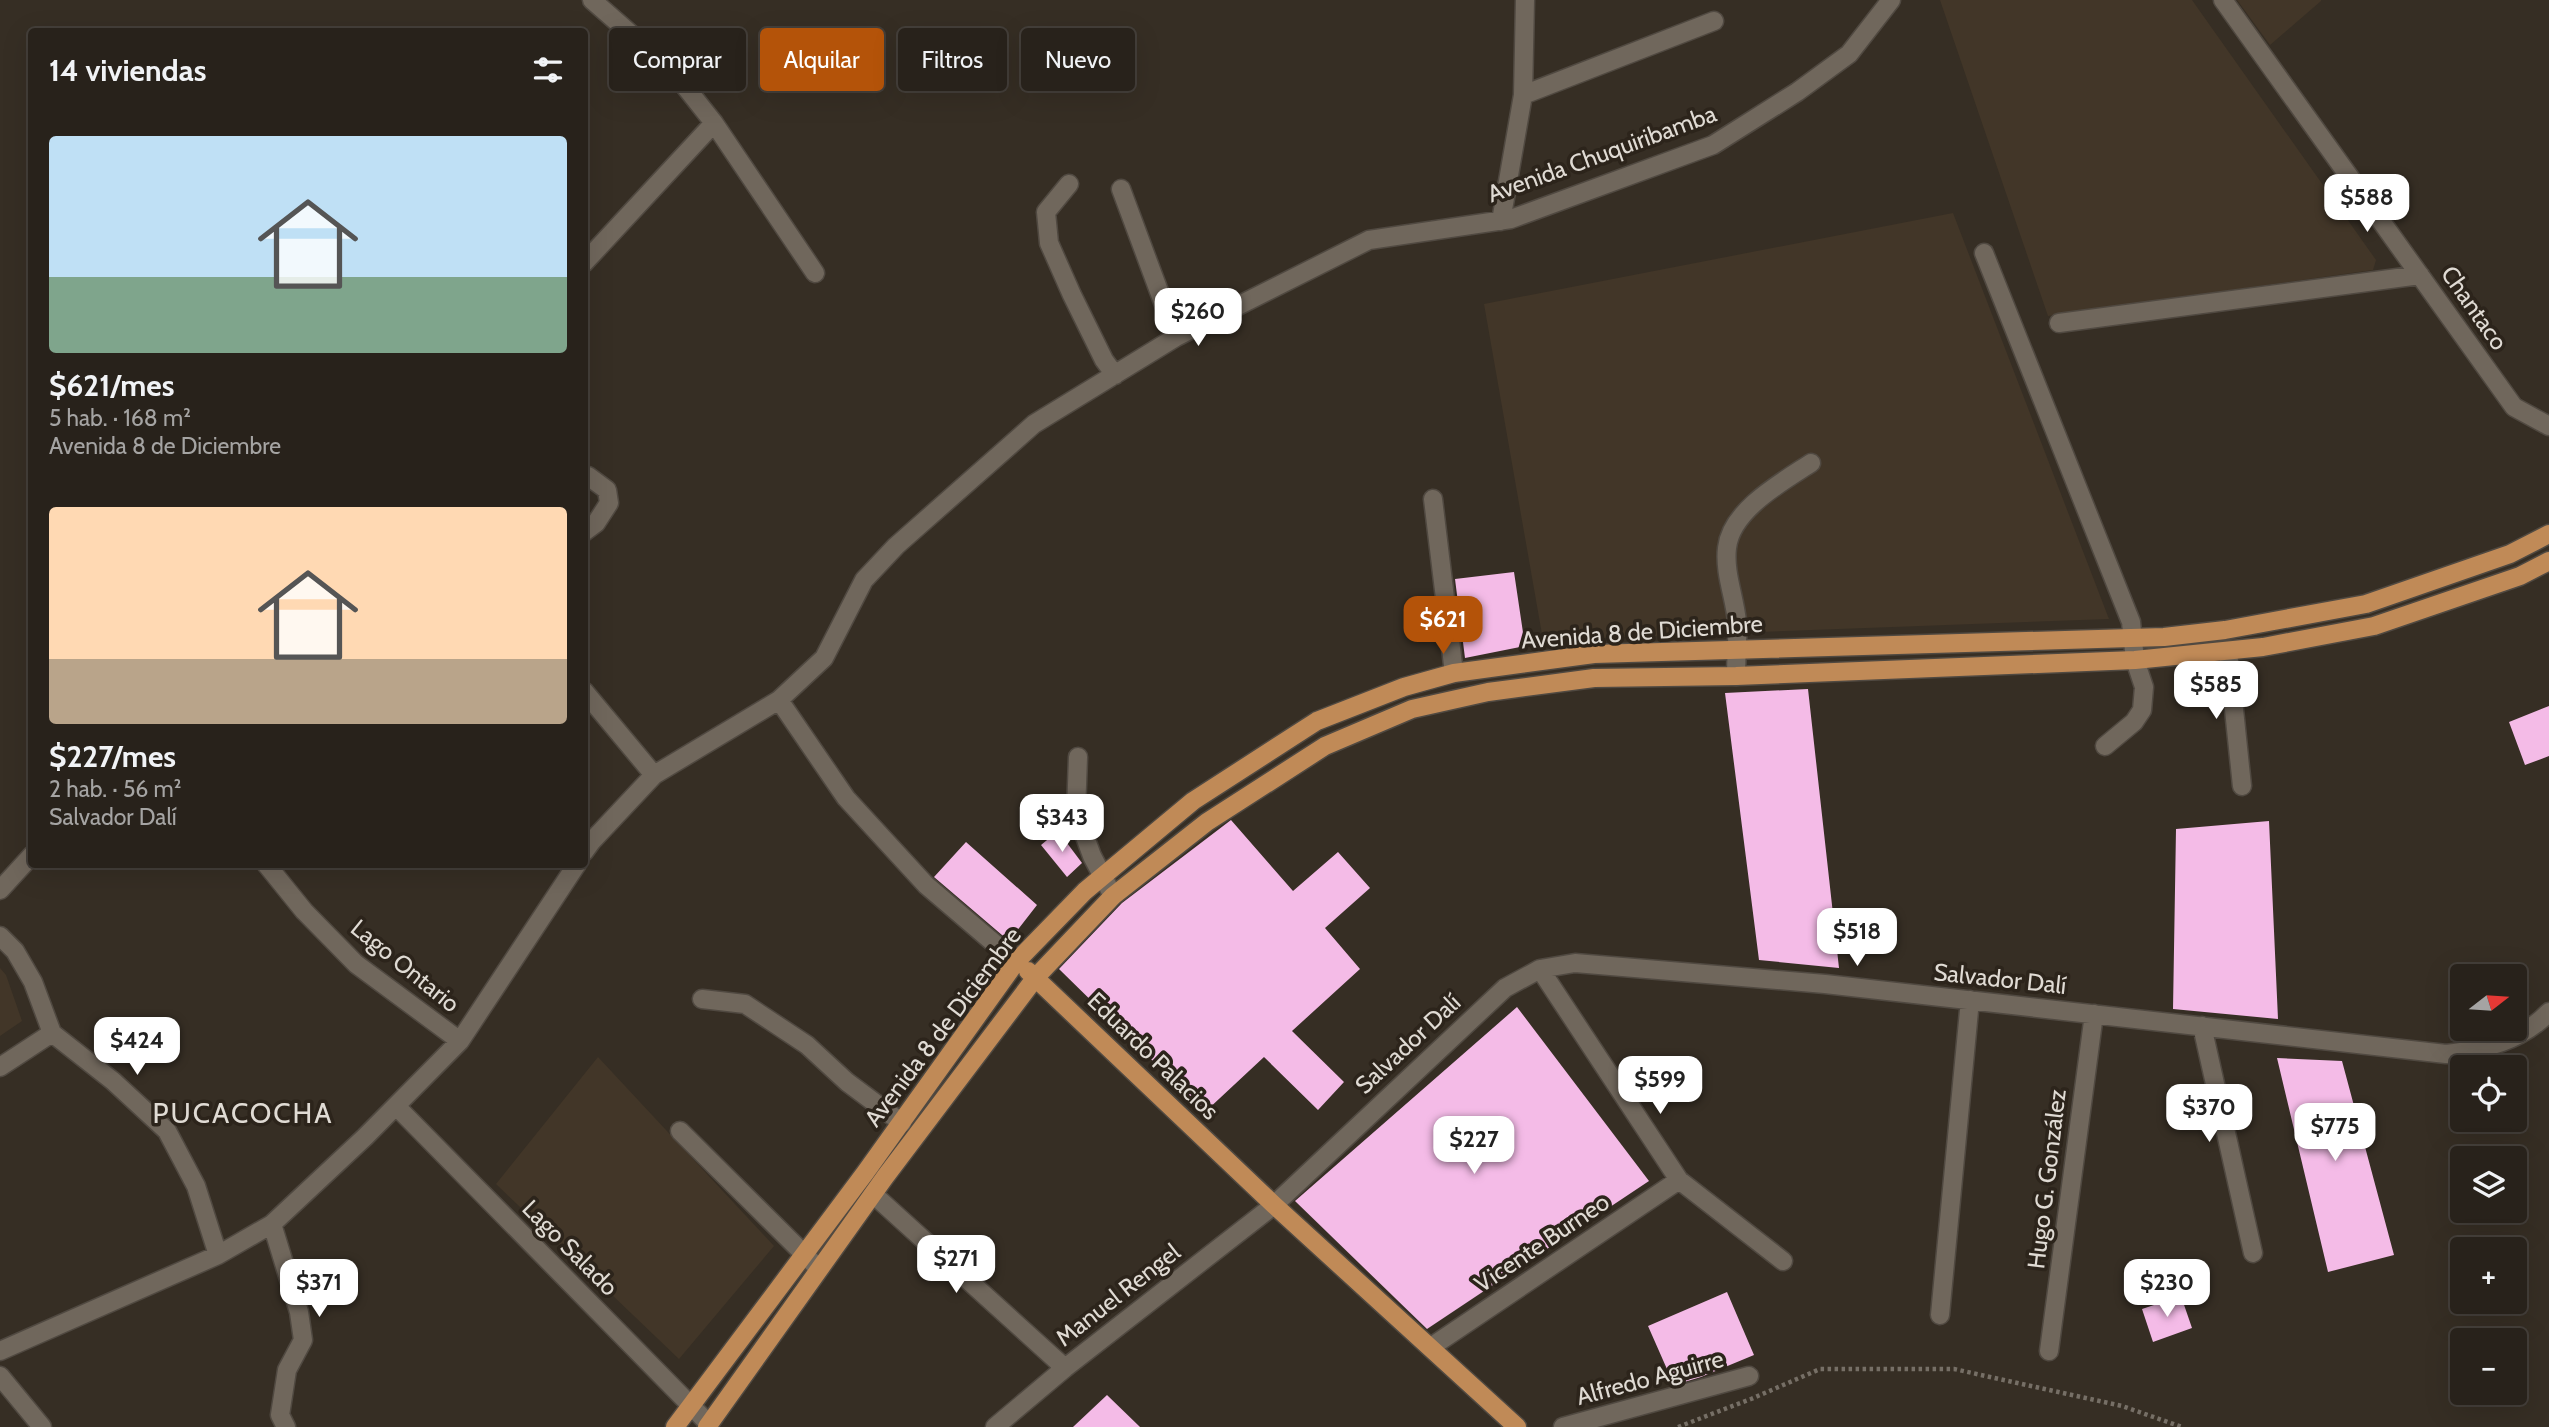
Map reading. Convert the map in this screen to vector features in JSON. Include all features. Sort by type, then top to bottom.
[{"type":"main road","name":"Avenida 8 de Diciembre","points":[[675,1427],[901,1123],[1016,962],[1085,891],[1193,801],[1317,721],[1404,687],[1454,673],[1594,654],[2164,637],[2225,630],[2365,604],[2510,554],[2549,534]]},
{"type":"main road","name":"Avenida 8 de Diciembre","points":[[708,1425],[873,1194],[1035,977],[1113,896],[1207,822],[1325,746],[1412,709],[1488,692],[1594,678],[1736,676],[2135,660],[2228,652],[2374,626],[2520,576],[2549,561]]},
{"type":"main road","name":"Eduardo Palacios","points":[[1016,962],[1035,977],[1274,1205],[1517,1427]]},
{"type":"street","points":[[592,0],[672,70],[714,123],[816,272]]},
{"type":"street","points":[[1501,221],[1523,96],[1525,0]]},
{"type":"street","name":"Avenida Chuquiribamba","points":[[588,846],[654,775],[779,700],[824,658],[864,580],[896,546],[1034,424],[1176,337],[1369,240],[1511,219],[1713,145],[1797,92],[1849,54],[1891,0]]},
{"type":"street","name":"Chantaco","points":[[2223,0],[2514,407],[2549,426]]},
{"type":"street","points":[[1523,96],[1714,21]]},
{"type":"street","points":[[588,259],[714,123]]},
{"type":"street","points":[[1069,184],[1046,212],[1049,243],[1093,338],[1115,375]]},
{"type":"street","points":[[1121,189],[1176,337]]},
{"type":"street","points":[[1984,253],[2131,622],[2135,660],[2144,687],[2141,710],[2134,722],[2105,746]]},
{"type":"street","points":[[2059,323],[2420,275]]},
{"type":"street","points":[[1736,676],[1737,622],[1728,578],[1727,546],[1735,527],[1751,505],[1811,463]]},
{"type":"street","points":[[588,476],[607,489],[609,503],[596,523],[588,529]]},
{"type":"street","points":[[1433,499],[1454,673]]},
{"type":"street","points":[[2228,652],[2242,786]]},
{"type":"street","points":[[588,696],[654,775]]},
{"type":"street","name":"Eduardo Palacios","points":[[779,700],[846,798],[926,885],[1016,962]]},
{"type":"street","points":[[1078,757],[1076,812],[1092,856],[1113,896]]},
{"type":"street","points":[[0,890],[28,859]]},
{"type":"street","name":"Lago Ontario","points":[[269,868],[304,911],[356,964],[460,1041]]},
{"type":"street","points":[[0,1351],[218,1255],[272,1224],[460,1041],[574,868]]},
{"type":"street","points":[[0,936],[15,951],[33,982],[52,1033],[113,1081],[167,1131],[196,1186],[218,1255]]},
{"type":"street","name":"Salvador Dalí","points":[[1274,1205],[1505,988],[1540,969],[1575,963],[1825,984],[2446,1054],[2488,1048],[2514,1037],[2549,1012]]},
{"type":"street","points":[[1540,969],[1679,1180],[1783,1261]]},
{"type":"street","points":[[702,999],[745,1004],[807,1045],[847,1082],[901,1123]]},
{"type":"street","points":[[1940,1315],[1970,1000]]},
{"type":"street","name":"Hugo G. González","points":[[2049,1351],[2094,1014]]},
{"type":"street","points":[[2202,1026],[2253,1253]]},
{"type":"street","points":[[0,1067],[52,1033]]},
{"type":"street","name":"Lago Salado","points":[[396,1106],[708,1425]]},
{"type":"street","points":[[680,1131],[819,1269]]},
{"type":"street","name":"Vicente Burneo","points":[[1431,1347],[1679,1180]]},
{"type":"street","points":[[873,1194],[1065,1368]]},
{"type":"street","name":"Manuel Rengel","points":[[995,1427],[1065,1368],[1274,1205]]},
{"type":"street","points":[[272,1224],[299,1312],[303,1340],[287,1370],[280,1415],[286,1427]]},
{"type":"street","points":[[0,1376],[42,1427]]},
{"type":"street","name":"Alfredo Aguirre","points":[[1563,1427],[1749,1376]]},
{"type":"path","points":[[1678,1427],[1821,1369],[1954,1369],[2122,1406],[2182,1427]]},
{"type":"shaded area","points":[[1940,0],[2192,0],[2376,260],[2373,270],[2048,316]]},
{"type":"shaded area","points":[[2237,0],[2321,0],[2321,1],[2270,45]]},
{"type":"shaded area","points":[[1953,213],[2109,619],[1543,640],[1484,304]]},
{"type":"shaded area","points":[[0,968],[6,975],[22,1021],[0,1036]]},
{"type":"shaded area","points":[[598,1057],[774,1246],[679,1359],[496,1184]]},
{"type":"building","points":[[1514,572],[1525,646],[1465,658],[1455,579]]},
{"type":"building","points":[[1808,689],[1839,968],[1759,960],[1725,693]]},
{"type":"building","points":[[2549,706],[2549,756],[2525,765],[2509,722]]},
{"type":"building","points":[[1231,820],[1293,891],[1338,852],[1370,888],[1325,928],[1360,969],[1292,1031],[1344,1082],[1318,1110],[1264,1057],[1205,1112],[1059,969],[1122,903]]},
{"type":"building","points":[[2269,821],[2278,1019],[2173,1009],[2176,829]]},
{"type":"building","points":[[1058,831],[1082,863],[1067,877],[1041,845]]},
{"type":"building","points":[[966,842],[1037,905],[1009,941],[934,877]]},
{"type":"building","points":[[1517,1007],[1649,1181],[1427,1329],[1295,1201]]},
{"type":"building","points":[[2277,1058],[2342,1061],[2394,1255],[2328,1272]]},
{"type":"building","points":[[1727,1292],[1754,1355],[1674,1385],[1648,1326]]},
{"type":"building","points":[[2181,1296],[2192,1328],[2153,1342],[2142,1309]]},
{"type":"building","points":[[1107,1395],[1140,1427],[1073,1427]]},
{"type":"district","name":"PUCACOCHA","points":[[243,1113]]}]
